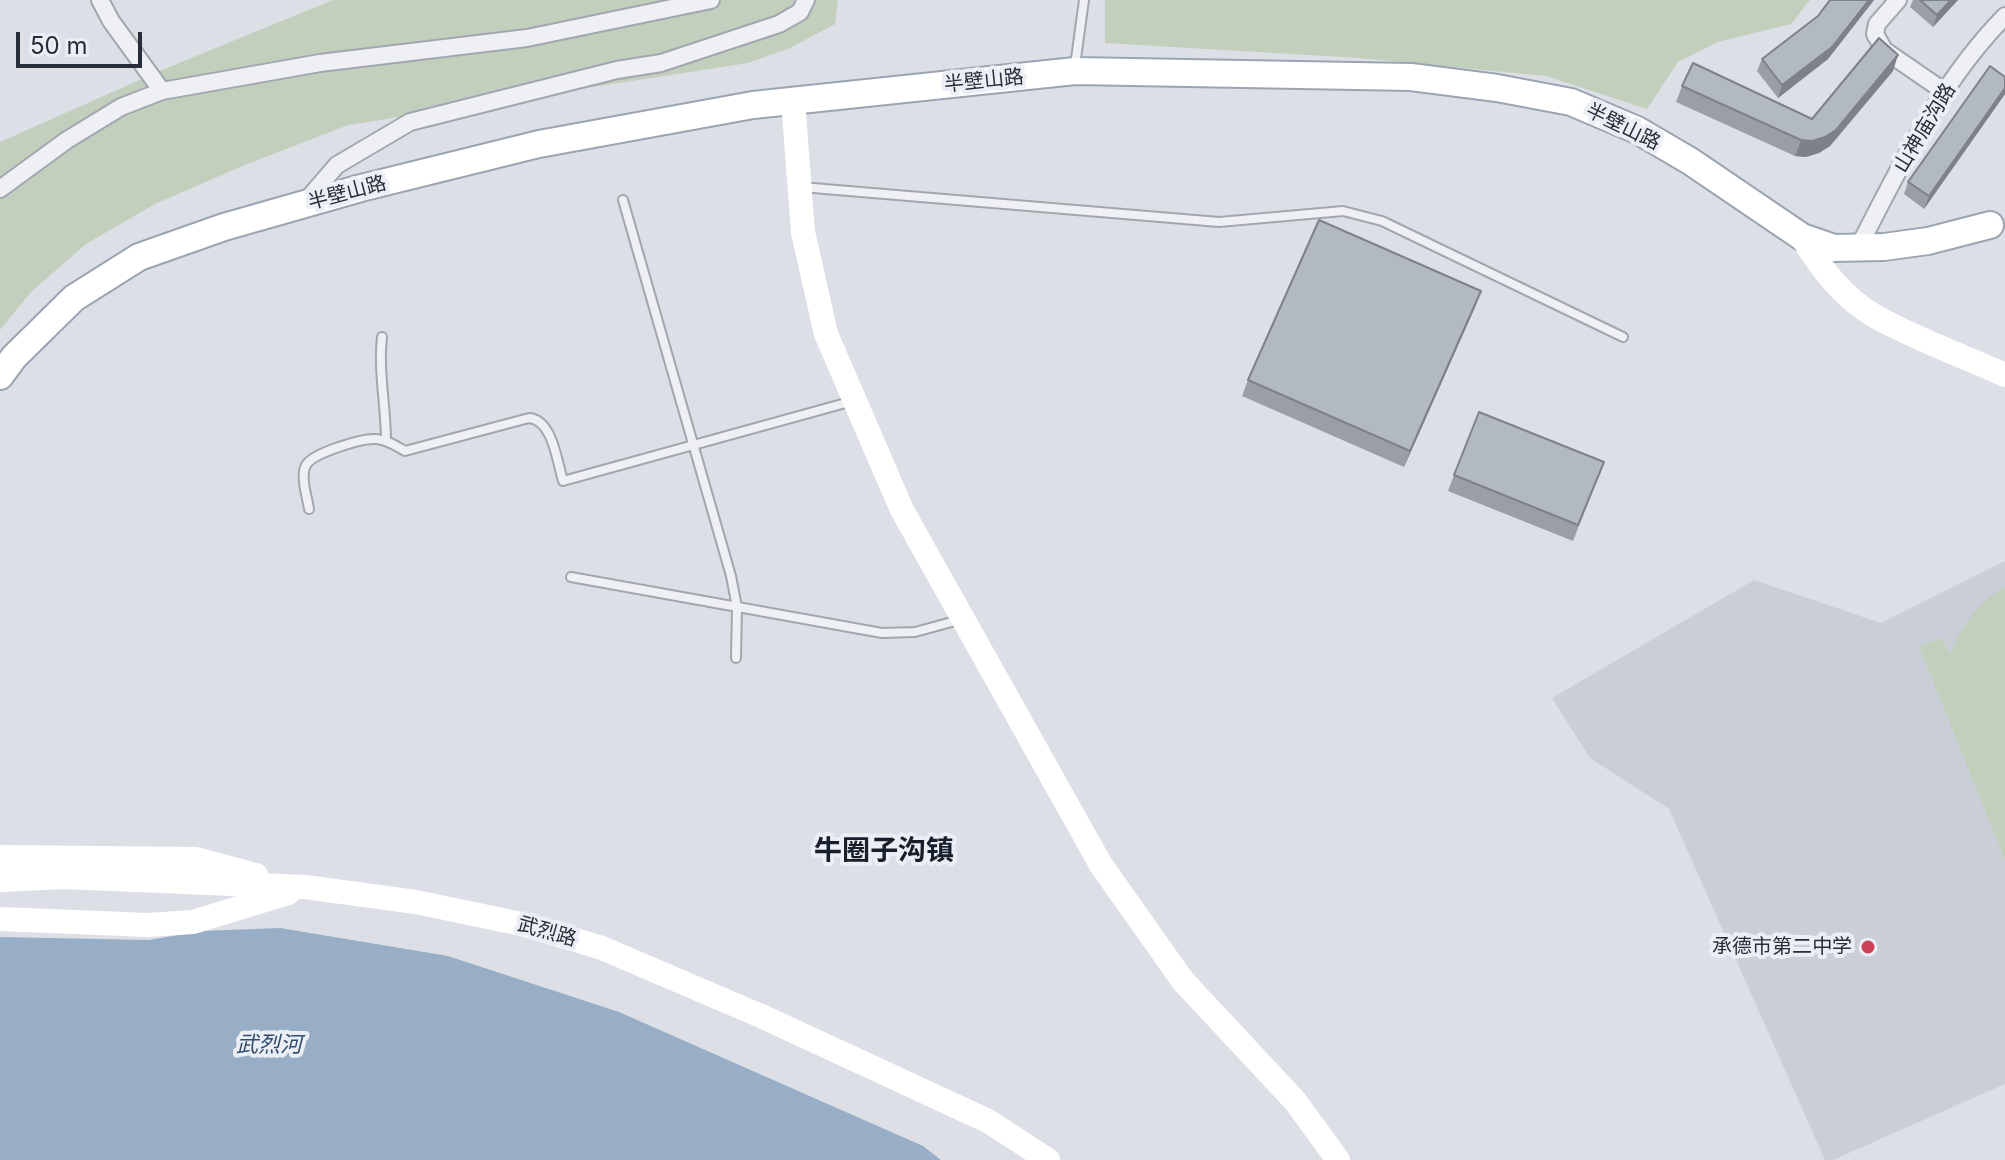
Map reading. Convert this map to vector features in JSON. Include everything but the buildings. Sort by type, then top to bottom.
[{"type":"main road","name":"半壁山路","points":[[0,376],[14,357],[74,298],[139,257],[224,227],[539,144],[753,105],[1075,71],[1411,77],[1497,88],[1571,102],[1637,130],[1690,161],[1802,237],[1834,248],[1928,241],[1990,225]]},
{"type":"main road","points":[[793,101],[803,232],[826,334],[902,510],[1101,865],[1183,981],[1295,1101],[1338,1160]]},
{"type":"main road","points":[[1802,237],[1818,264],[1872,314],[2005,375]]},
{"type":"main road","points":[[0,857],[196,859],[305,887]]},
{"type":"main road","name":"武烈路","points":[[0,880],[64,877],[305,887],[416,902],[526,925],[602,948],[761,1016],[988,1121],[1048,1160]]},
{"type":"main road","points":[[0,919],[148,925],[193,922],[305,887]]},
{"type":"street","points":[[100,0],[111,21],[162,91]]},
{"type":"street","points":[[0,189],[107,115],[162,91],[320,63],[527,38],[711,0]]},
{"type":"street","points":[[302,205],[337,165],[410,122],[617,70],[661,63],[779,24],[800,12],[806,0]]},
{"type":"street","points":[[1898,0],[1877,24],[1875,34],[1884,50],[1945,92]]},
{"type":"street","name":"山神庙沟路","points":[[1858,248],[1915,138],[1963,66],[2005,16]]},
{"type":"lane","points":[[1075,71],[1084,0]]},
{"type":"lane","points":[[800,187],[1219,222],[1343,211],[1382,221],[1623,337]]},
{"type":"lane","points":[[623,200],[731,576],[737,607],[736,658]]},
{"type":"lane","points":[[382,337],[380,354],[386,441]]},
{"type":"lane","points":[[309,509],[303,475],[306,465],[315,455],[373,438],[405,451],[529,418],[537,419],[545,425],[563,481],[853,401]]},
{"type":"lane","points":[[571,577],[882,633],[915,632],[963,618]]},
{"type":"shaded area","name":"承德市第二中学","points":[[2005,561],[2005,1084],[1833,1160],[1825,1160],[1669,809],[1590,758],[1552,698],[1754,580],[1881,623]]},
{"type":"green space","points":[[333,0],[838,0],[835,24],[790,48],[748,63],[348,125],[245,165],[155,204],[86,244],[31,292],[0,330],[0,142],[162,70]]},
{"type":"green space","points":[[1105,0],[1810,0],[1791,24],[1718,42],[1678,62],[1647,109],[1546,76],[1359,58],[1105,43]]},
{"type":"green space","points":[[2005,587],[2005,859],[1919,647],[1942,638],[1950,655],[1971,616],[1986,600]]},
{"type":"water","name":"武烈河","points":[[280,928],[448,956],[619,1012],[923,1146],[941,1160],[0,1160],[0,937],[149,940],[202,931]]},
{"type":"place","name":"承德市第二中学","points":[[1868,947]]},
{"type":"district","name":"牛圈子沟镇","points":[[884,852]]}]
